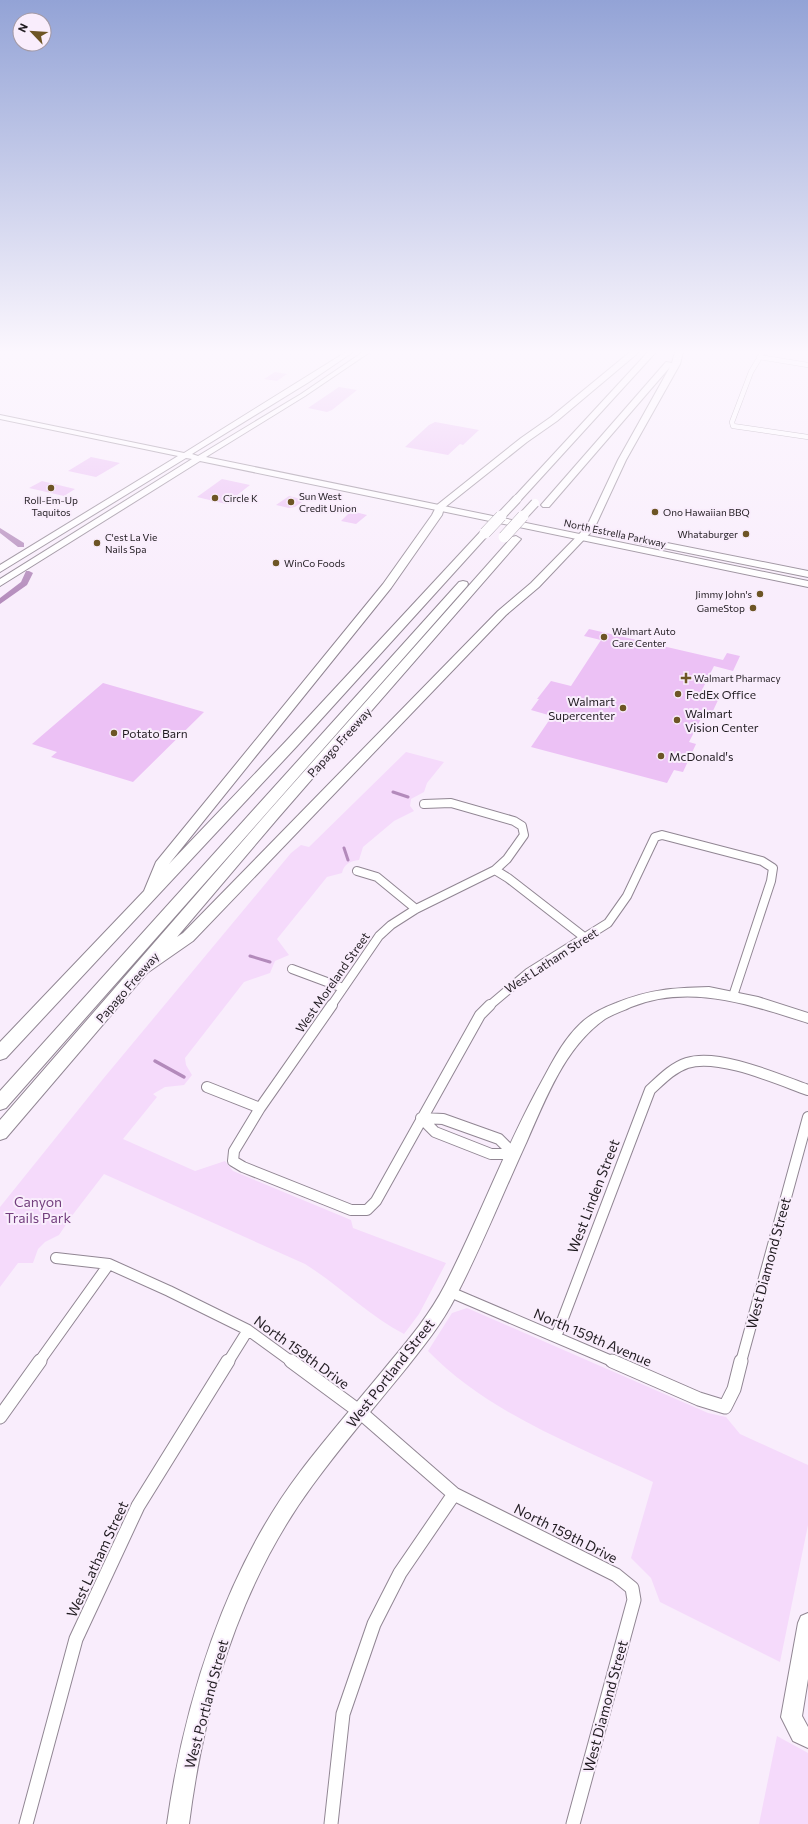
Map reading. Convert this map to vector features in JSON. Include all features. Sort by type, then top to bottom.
[{"type":"highway","points":[[150,894],[161,865],[387,586],[437,515],[441,502],[528,437]]},
{"type":"highway","points":[[0,1053],[287,749],[574,437]]},
{"type":"highway","points":[[571,462],[593,437]]},
{"type":"highway","name":"Papago Freeway","points":[[0,1133],[143,968],[541,501],[600,437]]},
{"type":"highway","points":[[143,968],[188,937],[502,613],[535,585],[585,534],[593,523],[634,437]]},
{"type":"highway","points":[[0,1103],[510,538]]},
{"type":"main road","points":[[108,437],[183,451],[198,458],[287,476],[296,473],[316,477],[324,475]]},
{"type":"main road","points":[[138,437],[168,443]]},
{"type":"main road","points":[[0,569],[183,451],[194,448],[212,437]]},
{"type":"main road","points":[[0,583],[233,437]]},
{"type":"main road","points":[[194,448],[221,454]]},
{"type":"main road","name":"North Estrella Parkway","points":[[287,476],[441,502],[808,584]]},
{"type":"main road","points":[[69,524],[86,528]]},
{"type":"main road","name":"North Estrella Parkway","points":[[585,534],[808,574]]},
{"type":"main road","points":[[791,570],[792,581]]},
{"type":"street","name":"West Moreland Street","points":[[367,1210],[350,1210],[243,1167],[233,1161],[234,1151],[260,1108],[379,936],[416,909],[495,870],[507,859],[524,835],[522,826],[514,820],[451,803],[424,804]]},
{"type":"street","name":"West Latham Street","points":[[367,1210],[376,1201],[421,1118],[480,1015],[492,1001],[512,984],[609,922],[630,887],[655,837],[662,835],[670,836],[762,861],[773,868],[771,881],[734,996]]},
{"type":"street","points":[[495,870],[508,878],[584,937]]},
{"type":"street","points":[[357,871],[377,877],[416,909]]},
{"type":"street","points":[[292,969],[343,988]]},
{"type":"street","name":"West Portland Street","points":[[178,1824],[182,1794],[202,1705],[214,1662],[244,1582],[279,1520],[305,1480],[428,1328],[450,1292],[514,1154],[564,1054],[585,1027],[604,1013],[641,998],[668,993],[702,992],[734,996],[808,1018]]},
{"type":"street","name":"West Linden Street","points":[[556,1338],[650,1090],[669,1071],[688,1062],[710,1061],[741,1068],[808,1090]]},
{"type":"street","points":[[207,1087],[260,1108]]},
{"type":"street","name":"West Diamond Street","points":[[725,1407],[734,1389],[808,1117]]},
{"type":"street","points":[[421,1118],[435,1132],[491,1154],[514,1154]]},
{"type":"street","points":[[421,1118],[443,1119],[499,1139],[514,1154]]},
{"type":"street","name":"North 159th Drive","points":[[56,1258],[108,1264],[169,1291],[248,1330],[360,1412],[454,1494],[616,1575],[632,1588]]},
{"type":"street","points":[[0,1417],[108,1264]]},
{"type":"street","name":"North 159th Avenue","points":[[450,1292],[699,1399],[725,1407]]},
{"type":"street","name":"West Latham Street","points":[[26,1824],[76,1639],[138,1506],[248,1330]]},
{"type":"street","points":[[331,1824],[343,1714],[374,1624],[400,1573],[454,1494]]},
{"type":"street","name":"West Diamond Street","points":[[573,1824],[634,1600],[632,1588]]},
{"type":"street","points":[[808,1623],[791,1717],[800,1734],[808,1738]]},
{"type":"green space","name":"Canyon Trails Park","points":[[406,752],[444,762],[427,783],[424,792],[411,799],[410,806],[414,811],[394,821],[363,847],[359,860],[353,861],[344,867],[342,873],[327,877],[277,939],[289,955],[275,961],[270,973],[244,982],[185,1058],[186,1065],[192,1075],[184,1085],[165,1087],[153,1094],[157,1097],[123,1139],[195,1171],[225,1161],[233,1171],[351,1220],[353,1228],[446,1263],[419,1314],[404,1334],[378,1318],[305,1264],[104,1174],[59,1235],[45,1242],[38,1249],[33,1263],[18,1263],[0,1287],[0,1207],[103,1079],[291,853],[301,845],[309,847]]},
{"type":"green space","points":[[467,1308],[708,1413],[726,1417],[740,1434],[808,1465],[808,1525],[780,1662],[660,1602],[651,1578],[631,1558],[653,1482],[564,1441],[506,1410],[478,1393],[452,1373],[428,1351],[452,1313]]},
{"type":"green space","points":[[777,1736],[808,1753],[808,1824],[759,1824]]},
{"type":"building","points":[[416,437],[471,437],[463,445],[460,444],[448,455],[405,447]]},
{"type":"building","points":[[91,457],[120,463],[96,477],[68,471]]},
{"type":"building","points":[[222,479],[250,485],[226,504],[197,497]]},
{"type":"building","name":"Roll-Em-Up Taquitos","points":[[42,481],[75,489],[64,496],[29,488]]},
{"type":"building","name":"Sun West Credit Union","points":[[289,496],[305,500],[295,507],[289,508],[276,505]]},
{"type":"building","points":[[351,511],[367,515],[356,524],[341,521]]},
{"type":"building","name":"Walmart Supercenter","points":[[589,629],[723,660],[727,653],[740,656],[733,671],[714,666],[701,692],[720,696],[711,715],[704,713],[689,742],[696,744],[683,772],[674,770],[667,783],[531,747],[552,716],[531,710],[539,699],[537,699],[551,681],[571,686],[601,640],[584,636]]},
{"type":"building","name":"Potato Barn","points":[[103,683],[204,712],[133,782],[51,757],[57,752],[32,744]]},
{"type":"waterway","points":[[0,530],[21,545]]},
{"type":"waterway","points":[[0,602],[24,583],[29,573]]},
{"type":"waterway","points":[[393,792],[408,797]]},
{"type":"waterway","points":[[344,848],[348,860]]},
{"type":"waterway","points":[[250,956],[270,962]]},
{"type":"waterway","points":[[155,1061],[184,1077]]},
{"type":"place","name":"Roll-Em-Up Taquitos","points":[[51,488]]},
{"type":"place","name":"Circle K","points":[[215,498]]},
{"type":"place","name":"Sun West Credit Union","points":[[291,502]]},
{"type":"place","name":"Ono Hawaiian BBQ","points":[[655,512]]},
{"type":"place","name":"Whataburger","points":[[746,534]]},
{"type":"place","name":"C'est La Vie Nails Spa","points":[[97,543]]},
{"type":"place","name":"WinCo Foods","points":[[276,563]]},
{"type":"place","name":"Jimmy John's","points":[[760,594]]},
{"type":"place","name":"GameStop","points":[[753,608]]},
{"type":"place","name":"Walmart Auto Care Center","points":[[604,637]]},
{"type":"place","name":"Walmart Pharmacy","points":[[686,678]]},
{"type":"place","name":"FedEx Office","points":[[678,694]]},
{"type":"place","name":"Walmart Supercenter","points":[[623,708]]},
{"type":"place","name":"Walmart Vision Center","points":[[677,720]]},
{"type":"place","name":"Potato Barn","points":[[114,733]]},
{"type":"place","name":"McDonald's","points":[[661,756]]}]
